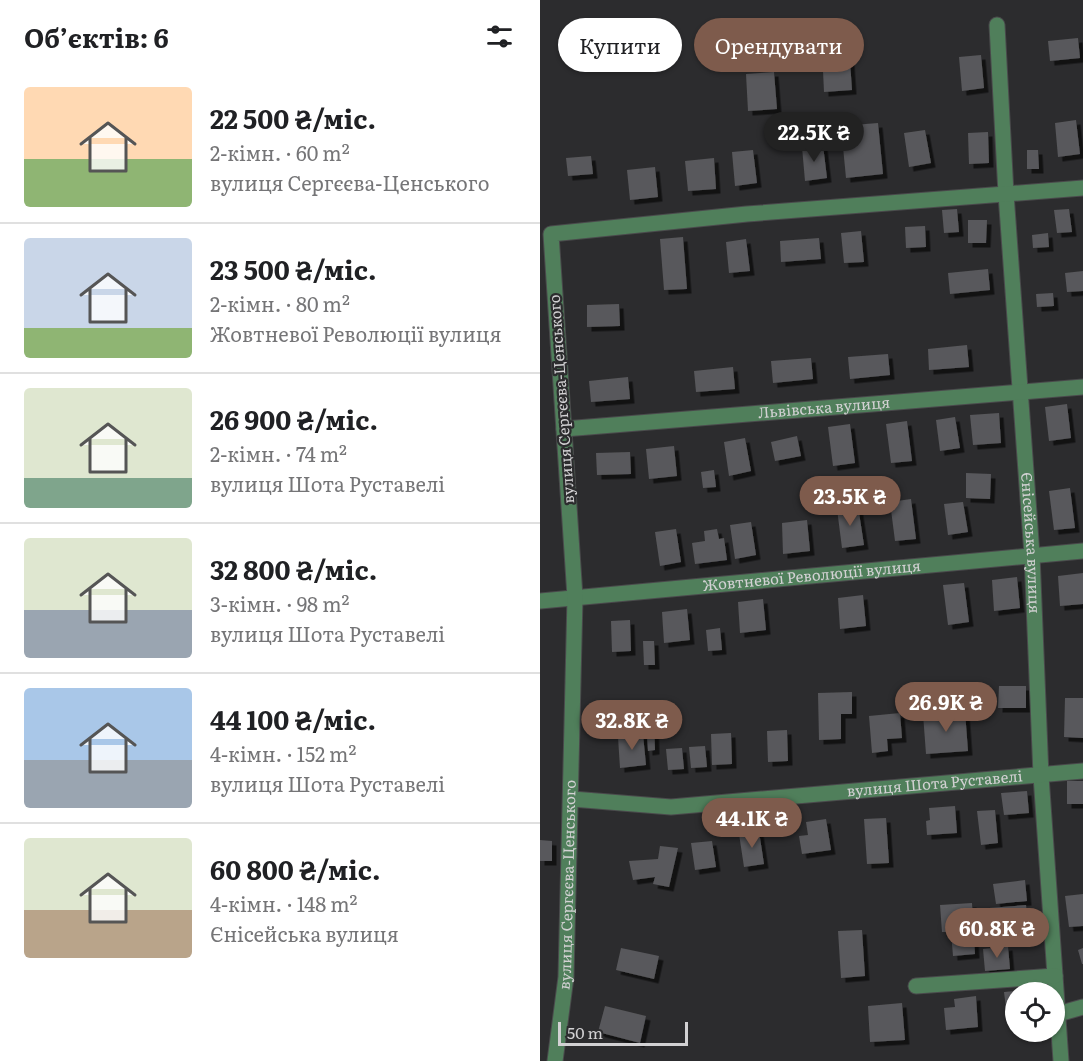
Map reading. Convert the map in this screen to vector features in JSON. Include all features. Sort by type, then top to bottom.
[{"type":"street","name":"Єнісейська вулиця","points":[[998,25],[1006,194],[1032,555],[1041,776],[1055,982]]},
{"type":"street","name":"вулиця Сергєєва-Ценського","points":[[555,1061],[566,977],[575,597],[551,234],[747,214],[1083,188]]},
{"type":"street","name":"Львівська вулиця","points":[[564,429],[1083,387]]},
{"type":"street","name":"Жовтневої Революції вулиця","points":[[540,601],[1083,551]]},
{"type":"street","name":"вулиця Шота Руставелі","points":[[572,799],[671,807],[1083,771]]},
{"type":"street","points":[[916,986],[1055,976]]},
{"type":"street","points":[[1065,1012],[1083,1007]]},
{"type":"street","name":"Єнісейська вулиця","points":[[1060,1042],[1061,1061]]},
{"type":"building","points":[[1078,38],[1080,58],[1050,61],[1048,41]]},
{"type":"building","points":[[981,55],[984,88],[962,91],[959,57]]},
{"type":"building","points":[[774,72],[777,109],[748,111],[746,74]]},
{"type":"building","points":[[823,72],[851,72],[852,90],[824,92]]},
{"type":"building","points":[[1076,120],[1080,154],[1058,157],[1055,123]]},
{"type":"building","points":[[878,123],[883,174],[846,178],[841,126]]},
{"type":"building","points":[[925,130],[931,163],[909,167],[904,133]]},
{"type":"building","points":[[988,132],[989,163],[969,164],[968,133]]},
{"type":"building","points":[[823,145],[827,178],[805,181],[802,147]]},
{"type":"building","points":[[753,150],[757,183],[735,186],[732,152]]},
{"type":"building","points":[[1027,150],[1038,150],[1039,169],[1027,169]]},
{"type":"building","points":[[591,156],[593,174],[568,176],[566,158]]},
{"type":"building","points":[[714,158],[716,189],[688,191],[685,161]]},
{"type":"building","points":[[655,167],[658,197],[630,200],[627,170]]},
{"type":"building","points":[[957,209],[959,232],[944,233],[942,210]]},
{"type":"building","points":[[1069,209],[1072,232],[1057,233],[1054,210]]},
{"type":"building","points":[[968,220],[987,220],[986,243],[968,243]]},
{"type":"building","points":[[925,226],[926,247],[906,248],[905,227]]},
{"type":"building","points":[[861,231],[864,262],[844,263],[841,233]]},
{"type":"building","points":[[1048,233],[1049,247],[1033,248],[1032,235]]},
{"type":"building","points":[[683,237],[687,289],[664,290],[660,239]]},
{"type":"building","points":[[819,238],[821,259],[781,262],[780,241]]},
{"type":"building","points":[[746,239],[750,271],[729,273],[726,242]]},
{"type":"building","points":[[988,269],[990,290],[950,294],[948,273]]},
{"type":"building","points":[[1083,271],[1083,291],[1067,292],[1065,273]]},
{"type":"building","points":[[1053,293],[1054,306],[1037,307],[1036,294]]},
{"type":"building","points":[[619,304],[620,326],[587,327],[587,305]]},
{"type":"building","points":[[967,345],[969,367],[929,370],[928,349]]},
{"type":"building","points":[[888,354],[890,375],[850,379],[848,357]]},
{"type":"building","points":[[811,358],[813,379],[773,383],[771,361]]},
{"type":"building","points":[[733,367],[735,389],[696,392],[694,371]]},
{"type":"building","points":[[628,377],[630,399],[591,402],[589,381]]},
{"type":"building","points":[[1067,404],[1071,438],[1049,441],[1045,407]]},
{"type":"building","points":[[999,413],[1001,443],[973,445],[970,415]]},
{"type":"building","points":[[955,417],[960,448],[940,451],[936,420]]},
{"type":"building","points":[[907,421],[912,461],[891,463],[886,424]]},
{"type":"building","points":[[850,424],[855,463],[833,466],[828,427]]},
{"type":"building","points":[[797,436],[801,456],[775,461],[771,442]]},
{"type":"building","points":[[745,438],[751,471],[729,476],[724,442]]},
{"type":"building","points":[[674,446],[677,476],[649,479],[646,449]]},
{"type":"building","points":[[630,452],[631,474],[597,475],[596,453]]},
{"type":"building","points":[[714,470],[716,487],[703,488],[701,472]]},
{"type":"building","points":[[966,473],[991,474],[990,499],[966,498]]},
{"type":"building","points":[[1070,488],[1075,528],[1054,530],[1049,491]]},
{"type":"building","points":[[911,499],[916,539],[895,541],[890,502]]},
{"type":"building","points":[[963,502],[968,532],[948,535],[944,504]]},
{"type":"building","points":[[858,506],[864,545],[842,548],[837,509]]},
{"type":"building","points":[[807,520],[810,551],[783,554],[782,523]]},
{"type":"building","points":[[751,522],[756,555],[735,559],[730,525]]},
{"type":"building","points":[[676,529],[681,562],[660,566],[655,532]]},
{"type":"building","points":[[717,529],[719,539],[724,538],[727,560],[695,564],[692,543],[705,541],[704,531]]},
{"type":"building","points":[[1083,573],[1083,604],[1060,606],[1058,576]]},
{"type":"building","points":[[1017,577],[1020,608],[994,611],[992,580]]},
{"type":"building","points":[[964,583],[969,622],[948,625],[943,585]]},
{"type":"building","points":[[863,595],[866,626],[840,629],[838,598]]},
{"type":"building","points":[[763,599],[766,630],[740,633],[738,602]]},
{"type":"building","points":[[687,609],[690,640],[664,643],[662,612]]},
{"type":"building","points":[[630,620],[631,651],[612,652],[611,621]]},
{"type":"building","points":[[720,628],[722,650],[708,651],[706,630]]},
{"type":"building","points":[[643,641],[654,641],[655,665],[644,665]]},
{"type":"building","points":[[999,686],[1026,686],[1026,708],[998,708]]},
{"type":"building","points":[[852,692],[852,714],[841,714],[841,739],[819,740],[818,693]]},
{"type":"building","points":[[1065,698],[1083,698],[1083,738],[1064,737]]},
{"type":"building","points":[[965,711],[968,751],[926,754],[923,714]]},
{"type":"building","points":[[900,713],[902,738],[887,739],[888,751],[872,753],[869,716]]},
{"type":"building","points":[[646,719],[654,719],[655,750],[648,751]]},
{"type":"building","points":[[787,730],[788,761],[768,762],[767,731]]},
{"type":"building","points":[[731,733],[732,764],[712,765],[711,734]]},
{"type":"building","points":[[643,734],[646,765],[620,768],[618,737]]},
{"type":"building","points":[[705,746],[707,767],[691,768],[689,747]]},
{"type":"building","points":[[682,748],[684,769],[668,770],[666,749]]},
{"type":"building","points":[[1067,781],[1083,781],[1083,804],[1067,804]]},
{"type":"building","points":[[1027,791],[1029,813],[1004,815],[1001,793]]},
{"type":"building","points":[[955,806],[957,833],[927,835],[926,821],[930,820],[929,808]]},
{"type":"building","points":[[995,810],[998,843],[981,845],[977,811]]},
{"type":"building","points":[[886,818],[889,863],[867,864],[864,819]]},
{"type":"building","points":[[826,819],[831,850],[802,854],[799,836],[808,835],[806,822]]},
{"type":"building","points":[[759,831],[764,864],[744,867],[739,834]]},
{"type":"building","points":[[540,840],[552,841],[552,861],[540,861]]},
{"type":"building","points":[[712,841],[716,867],[695,870],[691,843]]},
{"type":"building","points":[[660,846],[678,848],[669,887],[653,884],[655,877],[633,880],[629,861],[658,859]]},
{"type":"building","points":[[1025,880],[1027,901],[996,904],[993,884]]},
{"type":"building","points":[[1083,894],[1083,926],[1069,927],[1065,896]]},
{"type":"building","points":[[972,903],[975,954],[953,956],[951,932],[942,932],[940,905]]},
{"type":"building","points":[[1026,905],[1029,935],[1005,937],[1003,919],[990,921],[989,908]]},
{"type":"building","points":[[862,930],[865,976],[841,978],[838,931]]},
{"type":"building","points":[[1008,946],[1010,969],[985,971],[983,949]]},
{"type":"building","points":[[621,948],[659,956],[654,979],[616,970]]},
{"type":"building","points":[[1083,948],[1083,964],[1082,964],[1078,950]]},
{"type":"building","points":[[976,996],[978,1027],[946,1030],[944,1008],[955,1007],[954,999]]},
{"type":"building","points":[[902,1003],[905,1040],[870,1042],[868,1006]]},
{"type":"building","points":[[605,1006],[646,1016],[640,1043],[598,1032]]}]
